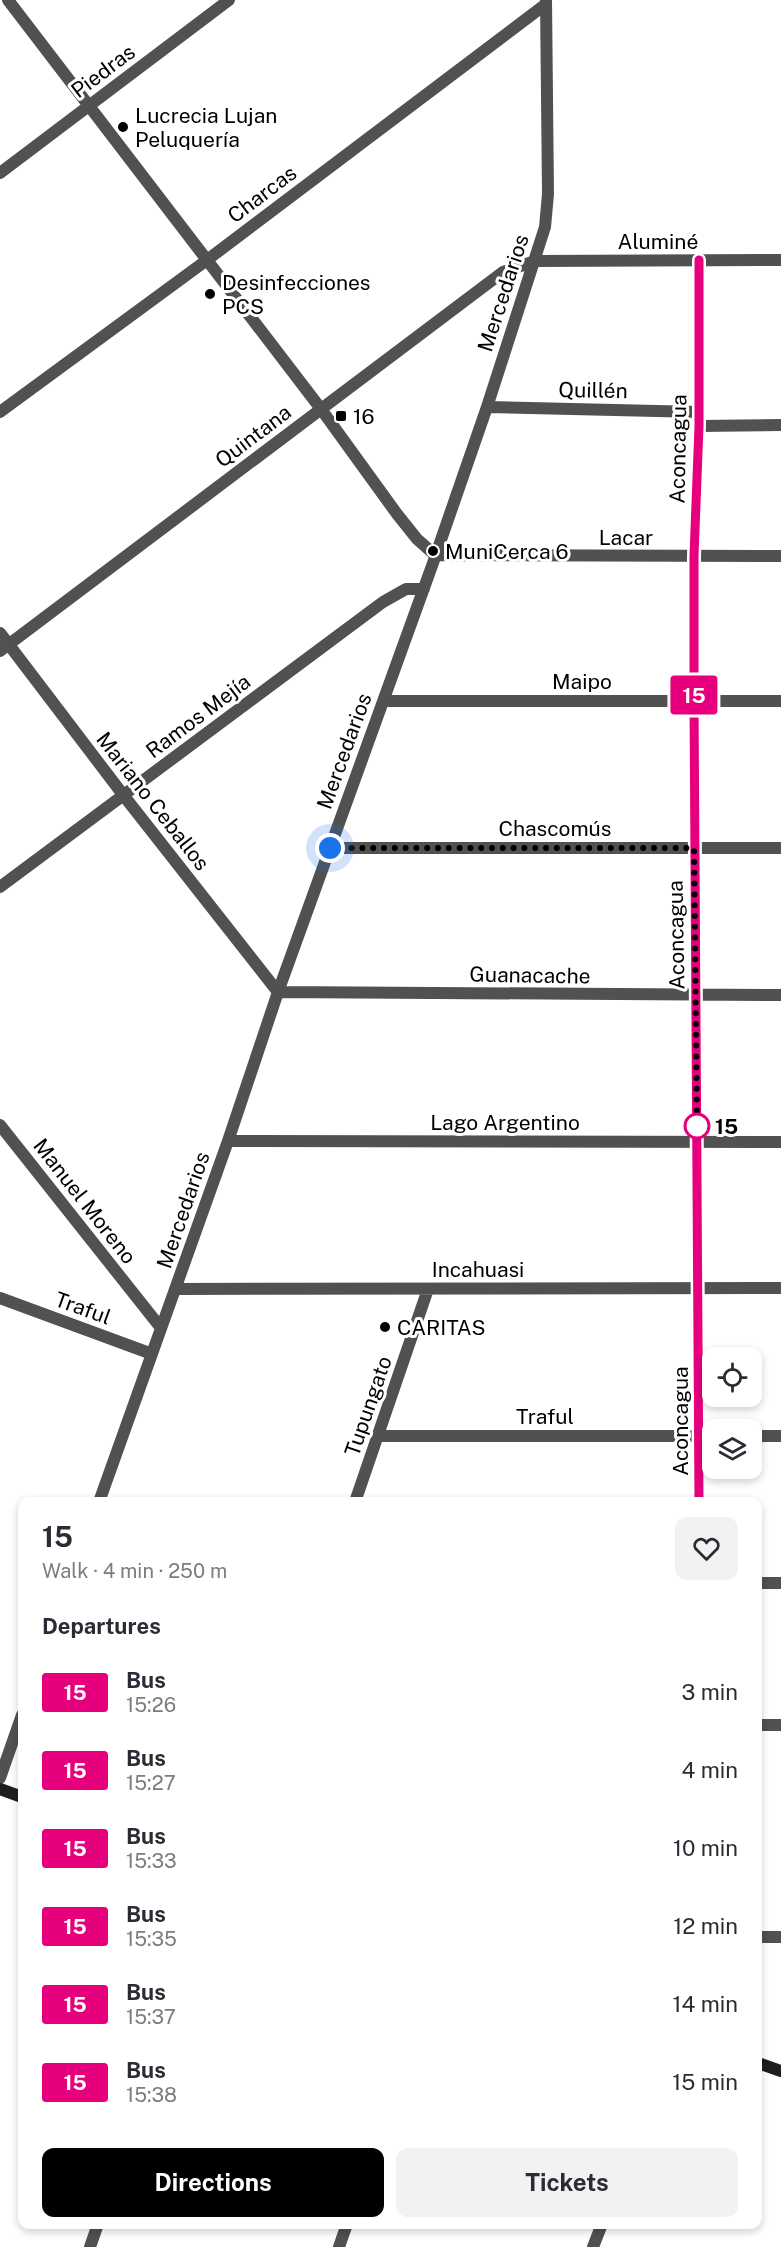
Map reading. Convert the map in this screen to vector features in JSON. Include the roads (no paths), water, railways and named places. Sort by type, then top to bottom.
[{"type":"main road","points":[[0,1789],[18,1796]]},
{"type":"main road","points":[[762,2064],[781,2071]]},
{"type":"street","points":[[8,0],[321,409],[417,539],[435,555]]},
{"type":"street","name":"Piedras","points":[[0,173],[229,0]]},
{"type":"street","name":"Charcas","points":[[0,412],[207,260],[546,2]]},
{"type":"street","name":"Mercedarios","points":[[101,1497],[228,1141],[278,992],[424,589],[535,261],[545,227],[548,194],[546,2]]},
{"type":"street","name":"Aconcagua","points":[[699,260],[699,426],[694,556],[699,1497]]},
{"type":"street","name":"Aluminé","points":[[535,261],[781,260]]},
{"type":"street","name":"Quintana","points":[[4,648],[503,272],[535,261]]},
{"type":"street","name":"Quillén","points":[[487,407],[699,412]]},
{"type":"street","points":[[699,426],[781,425]]},
{"type":"street","name":"Lacar","points":[[435,555],[781,556]]},
{"type":"street","name":"Ramos Mejía","points":[[0,887],[383,602],[406,589],[424,589]]},
{"type":"street","name":"Mariano Ceballos","points":[[0,633],[4,648],[278,992]]},
{"type":"street","name":"Maipo","points":[[384,701],[781,701]]},
{"type":"street","name":"Chascomús","points":[[330,848],[781,848]]},
{"type":"street","name":"Guanacache","points":[[278,992],[781,995]]},
{"type":"street","name":"Manuel Moreno","points":[[0,1125],[161,1329]]},
{"type":"street","name":"Lago Argentino","points":[[228,1141],[781,1142]]},
{"type":"street","name":"Incahuasi","points":[[176,1289],[781,1288]]},
{"type":"street","name":"Tupungato","points":[[357,1497],[428,1289]]},
{"type":"street","name":"Traful","points":[[0,1298],[152,1354]]},
{"type":"street","name":"Traful","points":[[378,1436],[699,1436]]},
{"type":"street","points":[[762,1436],[781,1436]]},
{"type":"street","points":[[762,1583],[781,1583]]},
{"type":"street","points":[[762,1725],[781,1725]]},
{"type":"street","points":[[0,1778],[18,1726]]},
{"type":"street","points":[[762,1937],[781,1937]]},
{"type":"street","points":[[90,2247],[96,2229]]},
{"type":"street","points":[[339,2247],[345,2229]]},
{"type":"street","points":[[594,2247],[600,2229]]},
{"type":"place","name":"Lucrecia Lujan Peluquería","points":[[123,127]]},
{"type":"place","name":"Desinfecciones PCS","points":[[210,294]]},
{"type":"place","name":"16","points":[[341,416]]},
{"type":"place","name":"MuniCerca 6","points":[[433,551]]},
{"type":"place","name":"15","points":[[697,1126]]},
{"type":"place","name":"CARITAS","points":[[385,1327]]}]
